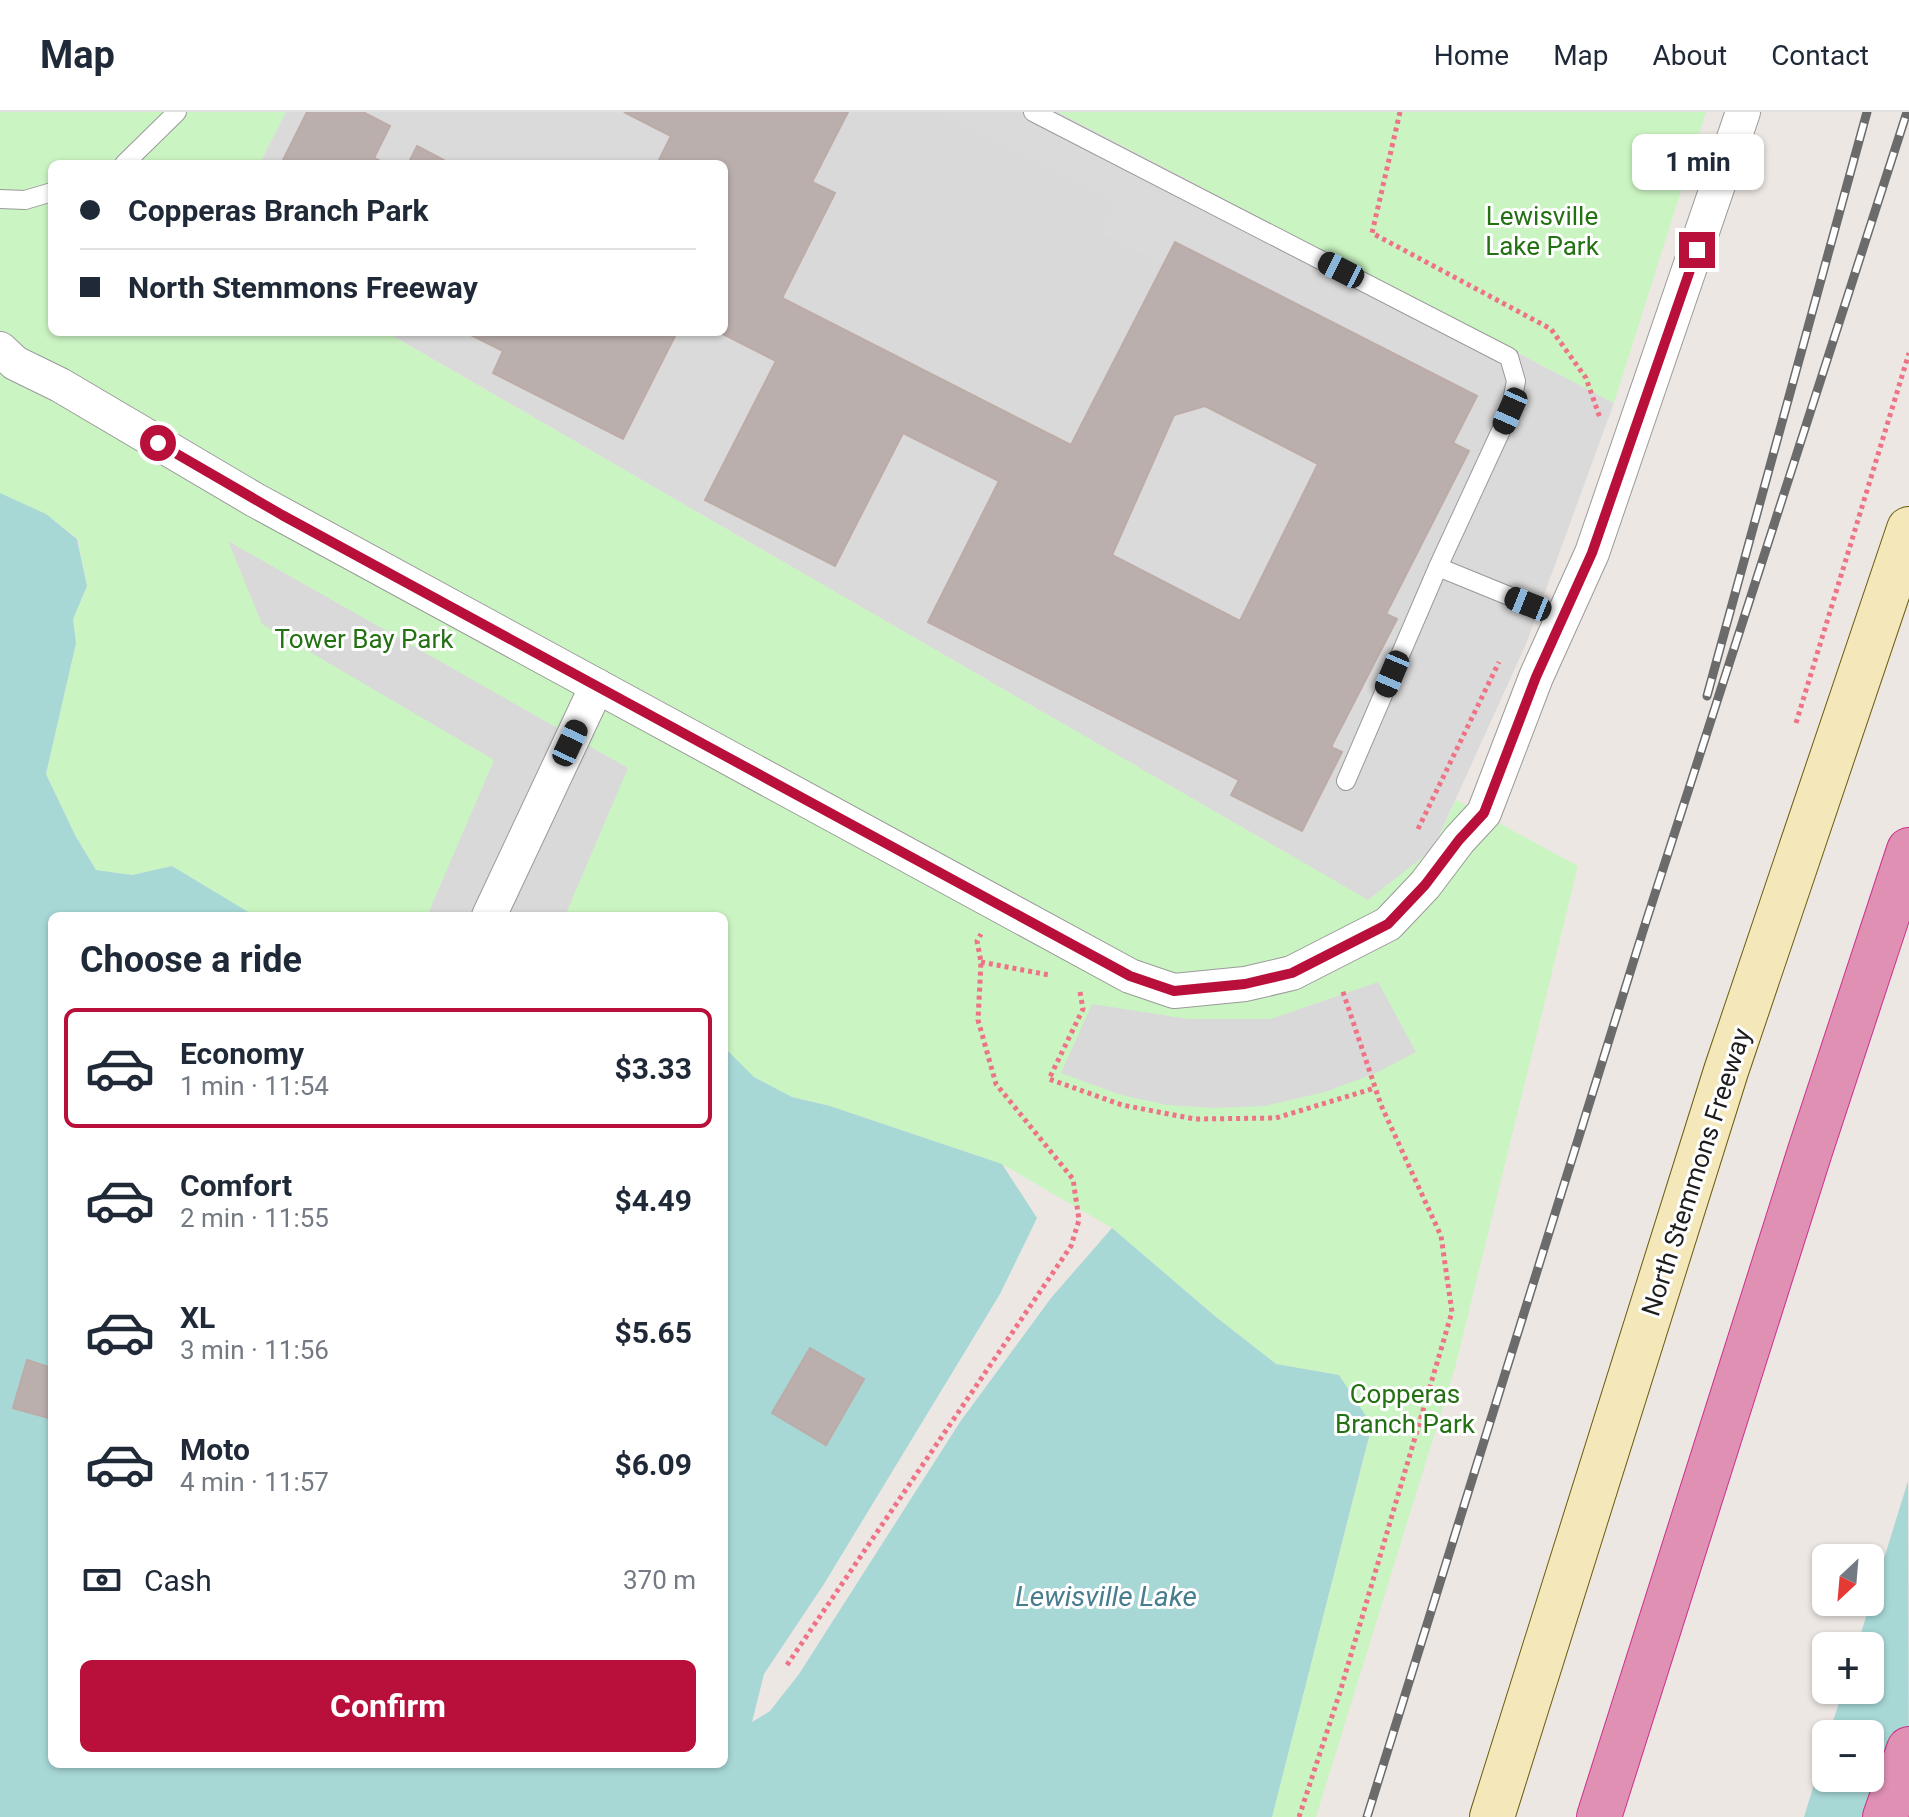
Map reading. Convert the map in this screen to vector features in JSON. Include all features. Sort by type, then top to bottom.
[{"type":"highway","points":[[1599,1817],[1909,850]]},
{"type":"highway","points":[[1885,1817],[1909,1749]]},
{"type":"main road","name":"North Stemmons Freeway","points":[[1492,1817],[1726,1071],[1909,529]]},
{"type":"street","points":[[0,349],[15,363],[60,385],[255,500],[1130,976],[1174,991],[1245,984],[1292,973],[1388,924],[1425,885],[1484,813],[1536,677],[1592,553],[1743,112]]},
{"type":"street","points":[[491,912],[597,686]]},
{"type":"lane","points":[[128,160],[177,112]]},
{"type":"lane","points":[[1033,112],[1509,357],[1516,381],[1510,411],[1438,567],[1346,781]]},
{"type":"lane","points":[[0,199],[25,200],[48,193]]},
{"type":"lane","points":[[1438,567],[1563,618]]},
{"type":"path","points":[[787,1665],[1071,1246],[1079,1220],[1073,1179],[996,1084],[978,1020],[981,962],[977,941],[997,905]]},
{"type":"path","points":[[1299,1817],[1340,1692],[1452,1312],[1441,1236],[1375,1088],[1330,953]]},
{"type":"path","points":[[981,962],[1052,976]]},
{"type":"path","points":[[1079,987],[1083,1009],[1049,1079],[1122,1105],[1195,1119],[1276,1118],[1375,1088]]},
{"type":"shaded area","points":[[286,112],[1058,112],[1614,403],[1526,644],[1433,849],[1369,901],[393,336],[728,336],[728,160],[261,160]]},
{"type":"shaded area","points":[[848,112],[937,112],[1114,202],[1099,232],[1163,265],[1071,445],[782,298],[835,194],[812,182]]},
{"type":"shaded area","points":[[228,541],[628,768],[567,912],[429,912],[494,760],[262,624]]},
{"type":"shaded area","points":[[1378,982],[1416,1052],[1376,1073],[1325,1092],[1265,1106],[1215,1108],[1167,1105],[1121,1095],[1061,1073],[1092,1004],[1188,1019],[1271,1019]]},
{"type":"green space","name":"Tower Bay Park","points":[[0,112],[286,112],[261,160],[48,160],[48,336],[393,336],[1368,900],[1433,849],[1456,800],[1578,866],[1455,1368],[1316,1817],[1272,1817],[1372,1426],[1339,1375],[1276,1364],[1112,1228],[1002,1164],[830,1106],[792,1097],[754,1077],[728,1051],[728,912],[248,912],[172,866],[132,875],[96,870],[75,835],[46,774],[76,643],[73,619],[87,586],[78,539],[46,514],[0,493]]},
{"type":"green space","name":"Lewisville Lake Park","points":[[1058,112],[1706,112],[1614,403]]},
{"type":"water","name":"Lewisville Lake","points":[[0,493],[46,514],[77,539],[87,586],[73,619],[76,643],[46,774],[75,835],[96,870],[132,875],[172,866],[248,912],[48,912],[48,1768],[728,1768],[728,1051],[754,1077],[792,1097],[830,1106],[1002,1164],[1037,1218],[1000,1294],[824,1584],[764,1674],[752,1722],[770,1711],[799,1674],[960,1422],[1051,1298],[1112,1228],[1276,1364],[1339,1375],[1372,1425],[1272,1817],[0,1817]]},
{"type":"water","points":[[1908,1481],[1909,1817],[1804,1817],[1812,1791],[1884,1792],[1884,1720],[1833,1720],[1839,1704],[1884,1704],[1884,1632],[1861,1632],[1866,1616],[1884,1616],[1884,1559]]},
{"type":"building","points":[[307,112],[363,112],[390,126],[374,158],[378,160],[283,160]]},
{"type":"building","points":[[624,112],[848,112],[812,182],[835,193],[782,298],[1071,445],[1175,242],[1477,396],[1453,443],[1469,451],[1386,614],[1397,619],[1331,747],[1342,752],[1302,831],[1231,795],[1239,780],[928,622],[999,481],[903,433],[835,566],[705,500],[776,361],[727,336],[728,160],[659,160],[671,136]],"holes":[[[1205,406],[1318,464],[1240,621],[1112,555],[1174,415]]]},
{"type":"building","points":[[417,146],[443,160],[410,160]]},
{"type":"building","points":[[473,336],[675,336],[623,439],[493,373],[503,351]]},
{"type":"building","points":[[810,1348],[864,1379],[826,1445],[772,1413]]},
{"type":"building","points":[[27,1360],[48,1367],[48,1418],[13,1408]]},
{"type":"railway","points":[[1707,696],[1867,112]]},
{"type":"railway","points":[[1367,1817],[1643,931],[1907,112]]},
{"type":"route","points":[[158,443],[282,515],[1130,976],[1174,991],[1245,984],[1292,973],[1388,924],[1425,885],[1484,813],[1536,677],[1592,553],[1697,250]]},
{"type":"park label","name":"Copperas Branch Park","points":[[1405,1409]]}]
